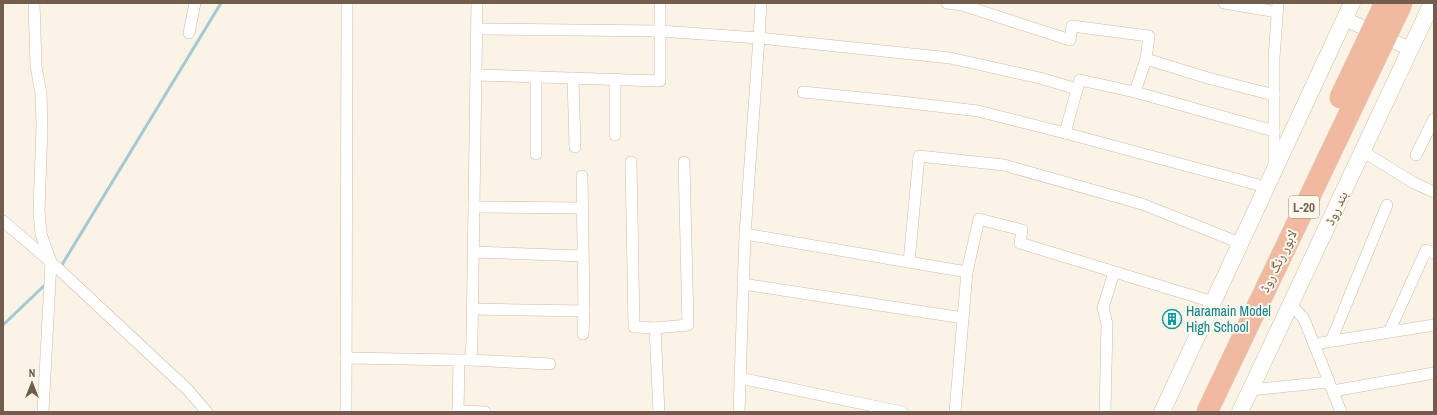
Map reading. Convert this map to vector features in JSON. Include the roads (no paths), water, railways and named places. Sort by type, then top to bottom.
[{"type":"highway","name":"لاہور رنگ روڈ","points":[[1194,412],[1385,3]]},
{"type":"highway","name":"لاہور رنگ روڈ","points":[[1206,412],[1402,3]]},
{"type":"main road","points":[[1162,412],[1352,3]]},
{"type":"main road","name":"بند روڈ","points":[[1240,412],[1432,3]]},
{"type":"street","points":[[34,3],[36,66],[41,94],[42,126],[39,211],[41,234],[51,262],[43,412]]},
{"type":"street","points":[[189,33],[195,3]]},
{"type":"street","points":[[346,412],[347,3]]},
{"type":"street","points":[[471,360],[477,3]]},
{"type":"street","points":[[476,75],[660,81],[660,3]]},
{"type":"street","points":[[739,412],[745,234],[760,38],[761,3]]},
{"type":"street","points":[[947,3],[962,5],[1070,40],[1072,26],[1149,36],[1146,59],[1135,92]]},
{"type":"street","points":[[1224,3],[1277,8],[1274,58],[1274,171]]},
{"type":"street","points":[[1345,19],[1410,49]]},
{"type":"street","points":[[477,28],[660,31],[760,38],[950,58],[1040,78],[1077,89]]},
{"type":"street","points":[[1146,59],[1274,96]]},
{"type":"street","points":[[536,77],[536,154]]},
{"type":"street","points":[[574,78],[575,147]]},
{"type":"street","points":[[615,135],[616,79]]},
{"type":"street","points":[[1065,133],[1080,80],[1135,92],[1274,132]]},
{"type":"street","points":[[803,92],[978,111],[1266,187]]},
{"type":"street","points":[[1416,155],[1434,118]]},
{"type":"street","points":[[1362,151],[1414,183],[1434,192]]},
{"type":"street","points":[[909,262],[918,156],[1004,165],[1142,204],[1240,243]]},
{"type":"street","points":[[631,162],[634,327],[655,328],[688,325],[684,162]]},
{"type":"street","points":[[582,176],[581,208],[584,311],[583,334]]},
{"type":"street","points":[[1331,341],[1387,205]]},
{"type":"street","points":[[474,207],[581,208]]},
{"type":"street","points":[[955,412],[967,272],[979,219],[1022,230],[1020,243],[1213,302]]},
{"type":"street","points":[[3,221],[51,262],[187,389],[207,412]]},
{"type":"street","points":[[745,234],[967,272]]},
{"type":"street","points":[[1389,332],[1426,250],[1434,253]]},
{"type":"street","points":[[474,252],[583,256]]},
{"type":"street","points":[[1105,412],[1107,324],[1103,308],[1114,272]]},
{"type":"street","points":[[743,284],[963,318]]},
{"type":"street","points":[[1291,304],[1304,319],[1341,412]]},
{"type":"street","points":[[473,309],[584,311]]},
{"type":"street","points":[[1314,344],[1434,325]]},
{"type":"street","points":[[655,328],[659,412]]},
{"type":"street","points":[[346,358],[471,360],[550,364]]},
{"type":"street","points":[[459,360],[458,412],[485,412]]},
{"type":"street","points":[[1250,390],[1331,387],[1434,373]]},
{"type":"street","points":[[740,378],[902,412]]},
{"type":"waterway","points":[[60,268],[221,3]]},
{"type":"waterway","points":[[3,325],[47,283]]},
{"type":"place","name":"Haramain Model High School","points":[[1172,319]]}]
